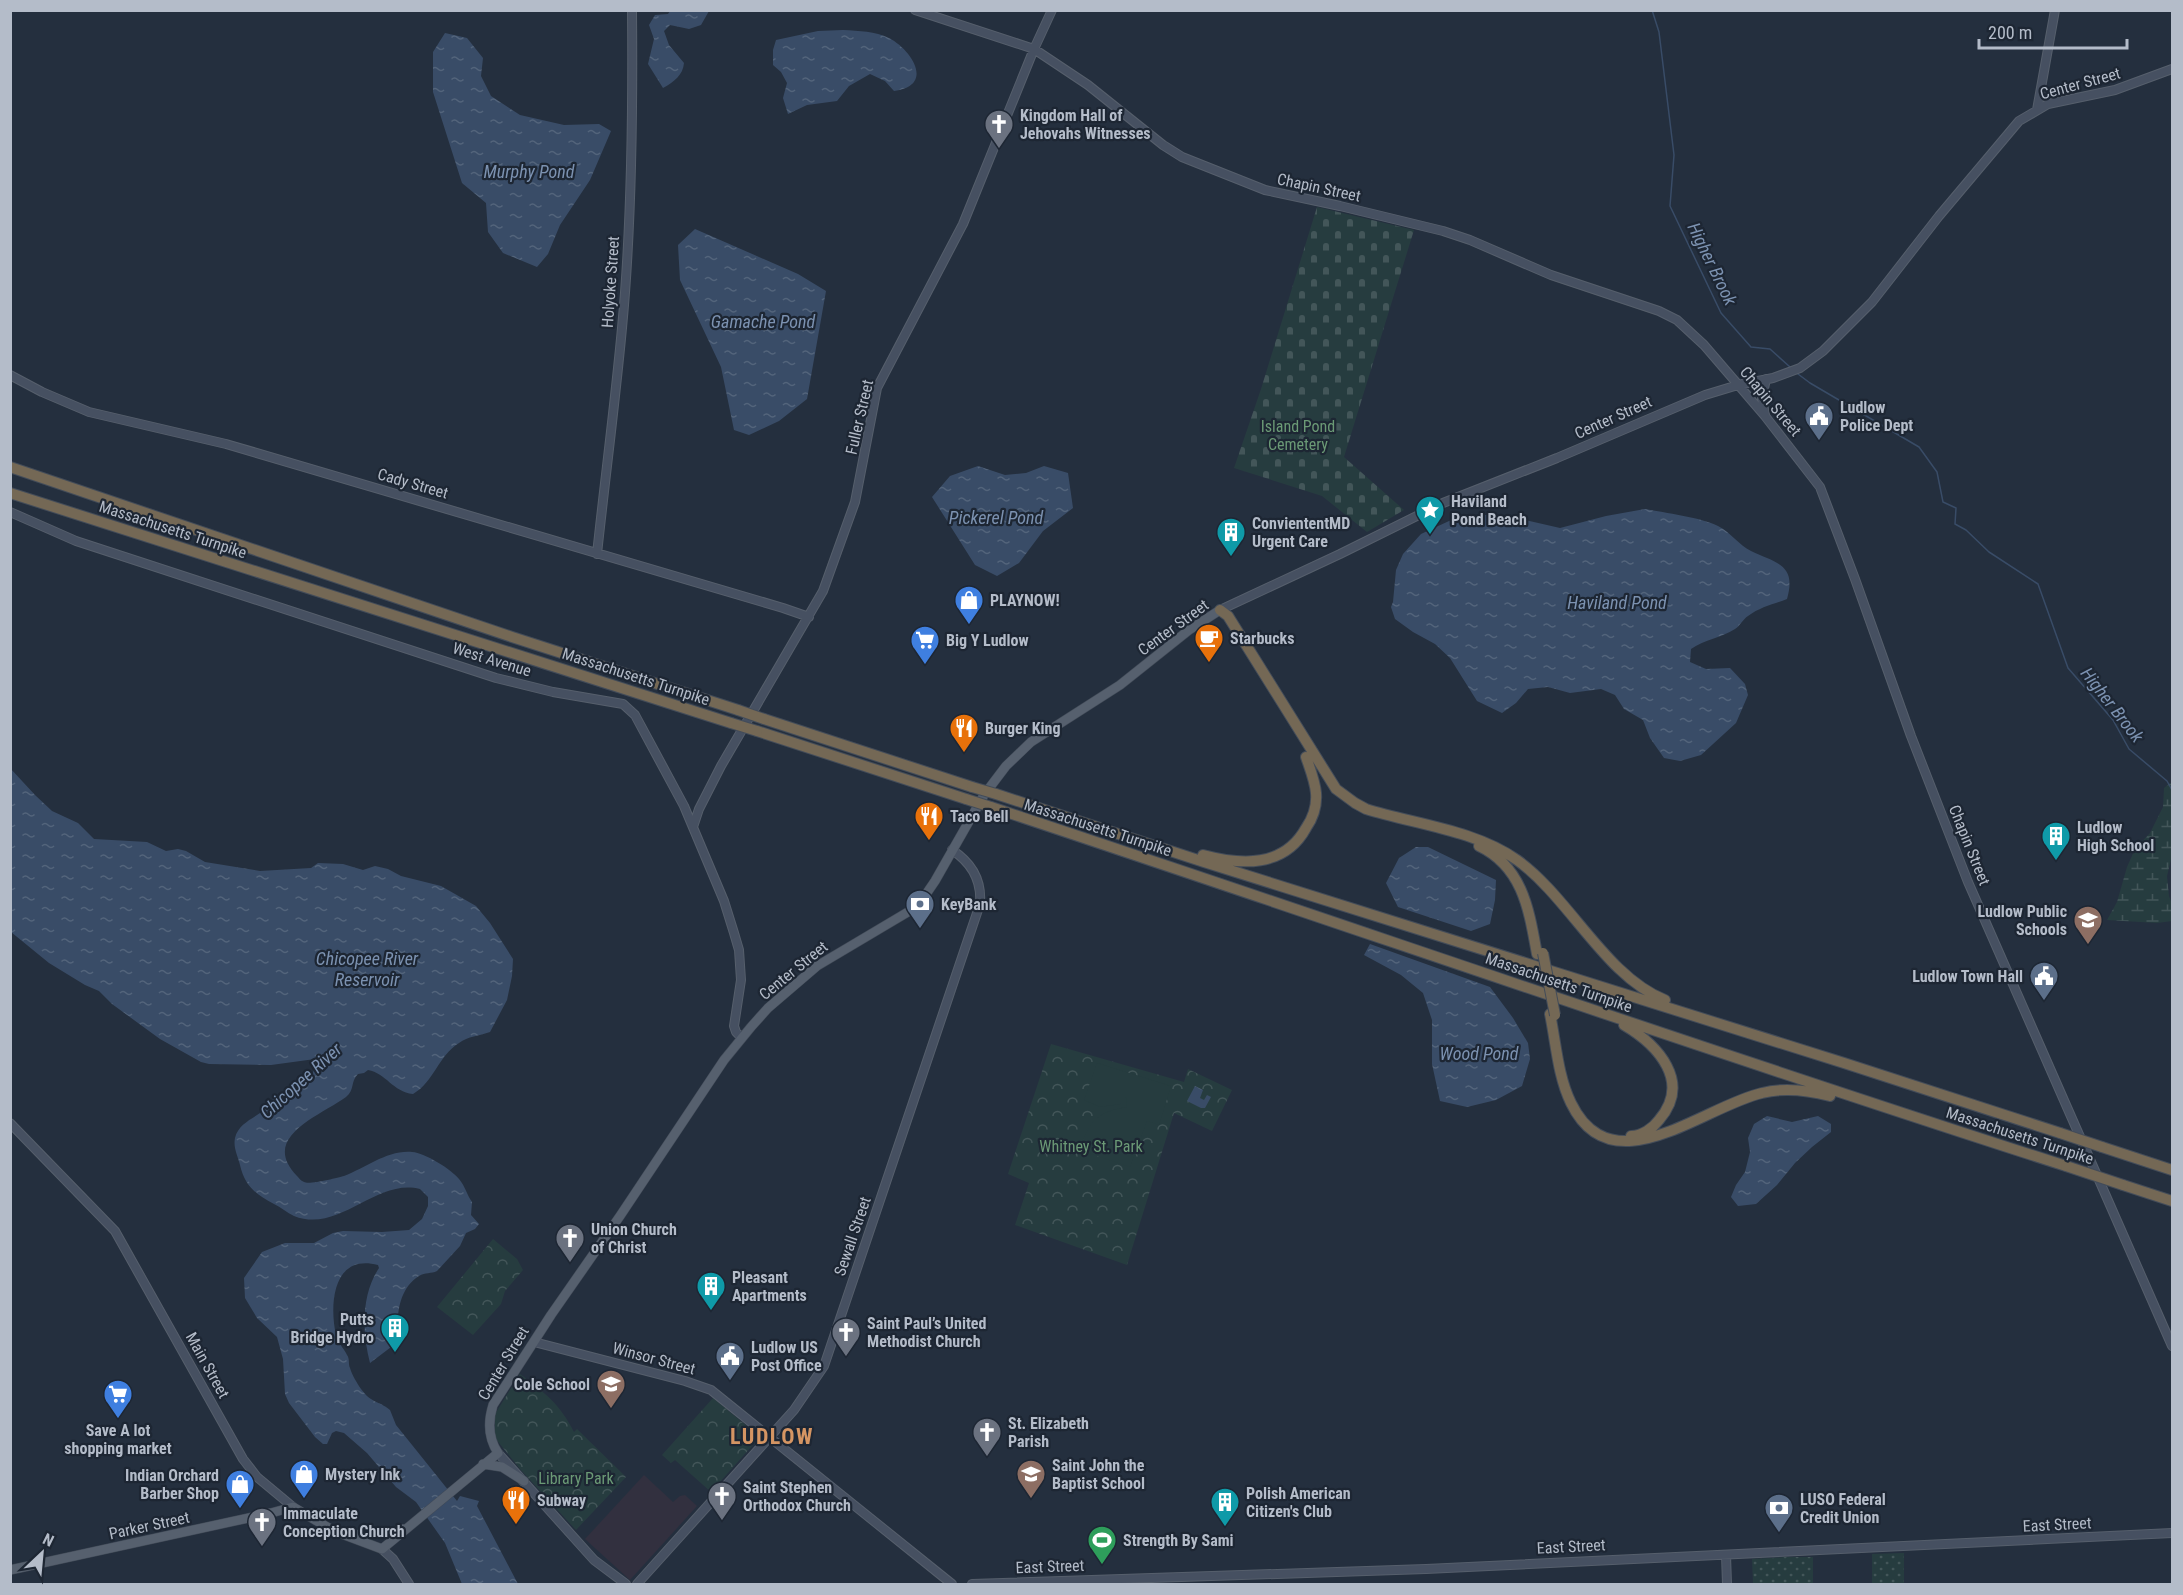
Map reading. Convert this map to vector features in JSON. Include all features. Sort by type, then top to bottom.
[{"type":"highway","name":"Massachusetts Turnpike","points":[[10,467],[512,637],[972,787],[1767,1038],[2172,1170]]},
{"type":"highway","name":"Massachusetts Turnpike","points":[[10,494],[504,649],[991,807],[1571,1003],[2172,1201]]},
{"type":"highway","points":[[1220,610],[1223,620],[1326,788],[1348,806],[1376,818],[1469,842],[1484,849],[1504,863],[1517,881],[1527,902],[1540,953],[1565,1088],[1570,1102],[1591,1130],[1609,1139],[1628,1142],[1649,1139],[1760,1093],[1786,1089],[1815,1092],[1957,1131]]},
{"type":"highway","points":[[1220,610],[1228,616],[1336,789],[1366,809],[1469,837],[1499,849],[1531,871],[1620,969],[1646,990],[1664,1000],[1767,1038]]},
{"type":"highway","points":[[1086,824],[1229,861],[1253,862],[1270,859],[1286,851],[1298,840],[1312,816],[1317,795],[1306,757]]},
{"type":"highway","points":[[1469,837],[1500,852],[1521,874],[1533,900],[1540,953]]},
{"type":"highway","points":[[1552,1015],[1572,1098],[1584,1118],[1599,1130],[1615,1135],[1635,1136],[1655,1125],[1668,1107],[1672,1092],[1668,1069],[1660,1054],[1636,1032],[1571,1003]]},
{"type":"main road","name":"Holyoke Street","points":[[597,554],[627,269],[632,153],[632,10]]},
{"type":"main road","name":"Chapin Street","points":[[915,10],[1034,48],[1088,85],[1163,145],[1182,157],[1265,190],[1340,206],[1461,237],[1551,275],[1659,311],[1690,330],[1765,416],[1820,487],[1918,754],[1968,882],[2172,1346]]},
{"type":"main road","name":"Fuller Street","points":[[693,827],[708,791],[769,681],[809,617],[830,574],[855,502],[877,388],[963,224],[1034,48],[1052,10]]},
{"type":"main road","points":[[2037,110],[2055,10]]},
{"type":"main road","name":"Center Street","points":[[498,1453],[489,1428],[489,1417],[493,1405],[724,1060],[768,1008],[817,966],[918,906],[990,786],[1006,766],[1026,747],[1049,729],[1120,685],[1201,621],[1220,610],[1340,554],[1443,502],[1554,459],[1675,406],[1738,385],[1796,370],[1823,351],[1872,302],[2019,121],[2037,110],[2066,99],[2115,90],[2172,69]]},
{"type":"main road","name":"Cady Street","points":[[10,375],[42,392],[89,412],[226,444],[809,617]]},
{"type":"main road","points":[[1765,416],[1762,398],[1766,379]]},
{"type":"main road","name":"West Avenue","points":[[10,512],[76,541],[496,678],[552,692],[623,704],[635,715],[651,743],[693,827],[724,901],[739,950],[741,980],[734,1026],[741,1038]]},
{"type":"main road","name":"Sewall Street","points":[[638,1584],[771,1437],[807,1394],[824,1366],[978,914],[981,897],[974,869],[952,850]]},
{"type":"main road","name":"Main Street","points":[[10,1123],[115,1231],[243,1459],[257,1477],[292,1507],[313,1520],[341,1534],[382,1549],[393,1559],[409,1584]]},
{"type":"main road","name":"Winsor Street","points":[[534,1342],[711,1390],[952,1584]]},
{"type":"main road","points":[[483,1464],[488,1451],[489,1428]]},
{"type":"main road","points":[[382,1549],[498,1453],[594,1560],[626,1584]]},
{"type":"main road","points":[[483,1464],[502,1467],[524,1481]]},
{"type":"main road","name":"Parker Street","points":[[10,1570],[292,1507]]},
{"type":"main road","points":[[341,1534],[391,1533],[407,1527]]},
{"type":"main road","name":"East Street","points":[[972,1584],[1261,1575],[2172,1533]]},
{"type":"main road","points":[[1726,1555],[1727,1584]]},
{"type":"shaded area","points":[[644,1475],[673,1502],[685,1495],[697,1506],[630,1580],[585,1539]]},
{"type":"green space","name":"Island Pond Cemetery","points":[[1317,207],[1414,230],[1344,457],[1404,510],[1367,532],[1322,496],[1234,468]]},
{"type":"green space","points":[[2172,784],[2172,855],[2167,876],[2172,904],[2172,921],[2157,923],[2107,920],[2117,902],[2135,849],[2150,833],[2163,807],[2164,788]]},
{"type":"green space","name":"Whitney St. Park","points":[[1051,1044],[1184,1082],[1188,1069],[1232,1090],[1212,1131],[1174,1113],[1127,1265],[1015,1225],[1029,1183],[1008,1174]]},
{"type":"green space","points":[[1097,1063],[1171,1086],[1159,1125],[1147,1121],[1130,1167],[1079,1150],[1095,1120],[1108,1112],[1127,1107],[1126,1097],[1120,1104],[1100,1107],[1084,1100]]},
{"type":"green space","points":[[493,1239],[517,1259],[523,1270],[505,1291],[501,1304],[473,1335],[437,1307]]},
{"type":"green space","name":"Library Park","points":[[520,1374],[551,1399],[574,1432],[577,1429],[626,1477],[576,1530],[495,1438],[495,1414]]},
{"type":"green space","points":[[713,1398],[760,1437],[711,1492],[675,1460],[671,1463],[662,1455]]},
{"type":"green space","points":[[1904,1553],[1904,1584],[1872,1584],[1872,1554]]},
{"type":"green space","points":[[1813,1557],[1813,1584],[1753,1584],[1752,1559]]},
{"type":"water","points":[[670,11],[709,11],[701,25],[689,29],[670,25],[664,31],[669,45],[684,63],[677,78],[663,88],[648,64],[654,39],[649,25],[655,15],[668,14]]},
{"type":"water","points":[[818,31],[867,32],[889,38],[912,59],[916,75],[914,82],[906,88],[894,91],[885,81],[870,74],[849,86],[837,101],[807,105],[788,114],[783,98],[787,83],[781,72],[773,65],[776,40]]},
{"type":"water","name":"Murphy Pond","points":[[445,33],[467,38],[483,58],[481,76],[491,96],[520,115],[564,125],[599,124],[611,131],[590,180],[560,225],[548,254],[537,267],[503,253],[488,232],[486,203],[462,183],[433,92],[433,52]]},
{"type":"water","name":"Gamache Pond","points":[[695,229],[798,274],[826,291],[807,399],[779,421],[749,435],[734,430],[721,367],[680,280],[678,245]]},
{"type":"water","name":"Pickerel Pond","points":[[978,466],[1005,475],[1026,473],[1044,466],[1068,473],[1073,508],[1043,531],[1019,563],[997,576],[975,565],[932,497],[950,476]]},
{"type":"water","name":"Haviland Pond","points":[[1645,509],[1692,518],[1718,526],[1751,551],[1782,566],[1789,578],[1787,599],[1757,610],[1746,617],[1735,629],[1691,649],[1690,662],[1706,669],[1730,668],[1745,684],[1748,695],[1736,723],[1701,755],[1680,761],[1664,758],[1650,738],[1643,720],[1624,709],[1615,695],[1601,689],[1570,693],[1548,687],[1528,689],[1516,703],[1502,713],[1477,701],[1450,658],[1435,644],[1395,619],[1391,607],[1396,570],[1403,554],[1421,534],[1462,515],[1503,515],[1560,528]]},
{"type":"water","name":"Chicopee River Reservoir","points":[[10,768],[52,811],[78,823],[94,839],[147,842],[166,851],[178,849],[186,851],[205,862],[260,871],[311,868],[318,863],[343,864],[363,870],[375,866],[388,869],[401,876],[441,886],[476,906],[513,959],[507,1000],[490,1032],[466,1039],[452,1048],[426,1083],[413,1094],[400,1090],[374,1072],[368,1070],[358,1074],[349,1094],[298,1129],[289,1139],[285,1150],[287,1162],[297,1176],[307,1183],[344,1176],[385,1157],[412,1152],[424,1155],[444,1166],[463,1185],[472,1202],[471,1215],[479,1224],[475,1229],[466,1233],[460,1246],[437,1271],[419,1276],[406,1289],[398,1314],[399,1341],[370,1363],[365,1314],[369,1290],[379,1268],[378,1265],[363,1263],[351,1267],[343,1274],[334,1296],[334,1323],[337,1338],[348,1357],[351,1371],[361,1389],[372,1400],[390,1410],[396,1425],[457,1501],[460,1496],[479,1501],[477,1506],[518,1584],[462,1584],[445,1543],[416,1502],[396,1487],[367,1453],[344,1433],[336,1431],[332,1433],[327,1444],[323,1444],[315,1437],[289,1403],[285,1394],[283,1359],[277,1337],[257,1318],[245,1298],[244,1278],[262,1252],[285,1243],[314,1243],[333,1233],[343,1231],[409,1230],[422,1219],[428,1206],[428,1197],[420,1189],[404,1188],[388,1191],[327,1218],[311,1220],[291,1215],[252,1189],[245,1179],[236,1152],[237,1133],[274,1098],[308,1080],[315,1067],[315,1059],[271,1065],[201,1062],[160,1039],[112,1004],[99,991],[49,963],[11,932]]},
{"type":"water","points":[[1416,847],[1428,847],[1496,880],[1490,924],[1471,931],[1398,907],[1386,883],[1399,858]]},
{"type":"water","name":"Wood Pond","points":[[1370,944],[1490,987],[1528,1043],[1530,1059],[1522,1086],[1496,1100],[1467,1107],[1440,1101],[1432,1064],[1432,1020],[1423,993],[1401,975],[1364,955]]},
{"type":"water","points":[[1195,1086],[1203,1090],[1200,1098],[1204,1100],[1207,1095],[1211,1097],[1205,1108],[1187,1101]]},
{"type":"water","points":[[1767,1116],[1792,1122],[1818,1116],[1831,1124],[1831,1132],[1795,1163],[1777,1185],[1756,1204],[1738,1206],[1731,1197],[1745,1172],[1750,1152],[1748,1138],[1754,1124]]},
{"type":"waterway","name":"Higher Brook","points":[[1652,10],[1659,32],[1674,155],[1670,206],[1721,313],[1751,347],[1770,349],[1790,367]]},
{"type":"waterway","name":"Higher Brook","points":[[1798,374],[1919,447],[1937,472],[1943,502],[1956,508],[1955,524],[1966,530],[1989,552],[2038,584],[2068,668],[2113,720],[2129,749],[2167,781],[2172,790]]},
{"type":"place","name":"Kingdom Hall of Jehovahs Witnesses","points":[[999,150]]},
{"type":"place","name":"Ludlow Police Dept","points":[[1819,442]]},
{"type":"place","name":"Haviland Pond Beach","points":[[1430,536]]},
{"type":"place","name":"ConviententMD Urgent Care","points":[[1231,558]]},
{"type":"place","name":"PLAYNOW!","points":[[969,626]]},
{"type":"place","name":"Starbucks","points":[[1209,664]]},
{"type":"place","name":"Big Y Ludlow","points":[[925,666]]},
{"type":"place","name":"Burger King","points":[[964,754]]},
{"type":"place","name":"Taco Bell","points":[[929,842]]},
{"type":"place","name":"Ludlow High School","points":[[2056,862]]},
{"type":"place","name":"KeyBank","points":[[920,930]]},
{"type":"place","name":"Ludlow Public Schools","points":[[2088,946]]},
{"type":"place","name":"Ludlow Town Hall","points":[[2044,1002]]},
{"type":"place","name":"Union Church of Christ","points":[[570,1264]]},
{"type":"place","name":"Pleasant Apartments","points":[[711,1312]]},
{"type":"place","name":"Putts Bridge Hydro","points":[[395,1354]]},
{"type":"place","name":"Saint Paul’s United Methodist Church","points":[[846,1358]]},
{"type":"place","name":"Ludlow US Post Office","points":[[730,1382]]},
{"type":"place","name":"Cole School","points":[[611,1410]]},
{"type":"place","name":"Save A lot shopping market","points":[[118,1420]]},
{"type":"place","name":"St. Elizabeth Parish","points":[[987,1458]]},
{"type":"place","name":"Mystery Ink","points":[[304,1500]]},
{"type":"place","name":"Saint John the Baptist School","points":[[1031,1500]]},
{"type":"place","name":"Indian Orchard Barber Shop","points":[[240,1510]]},
{"type":"place","name":"Saint Stephen Orthodox Church","points":[[722,1522]]},
{"type":"place","name":"Subway","points":[[516,1526]]},
{"type":"place","name":"Polish American Citizen's Club","points":[[1225,1528]]},
{"type":"place","name":"LUSO Federal Credit Union","points":[[1779,1534]]},
{"type":"place","name":"Immaculate Conception Church","points":[[262,1548]]},
{"type":"place","name":"Strength By Sami","points":[[1102,1566]]},
{"type":"district","name":"LUDLOW","points":[[772,1436]]},
{"type":"water label","name":"Chicopee River","points":[[301,1081]]}]
